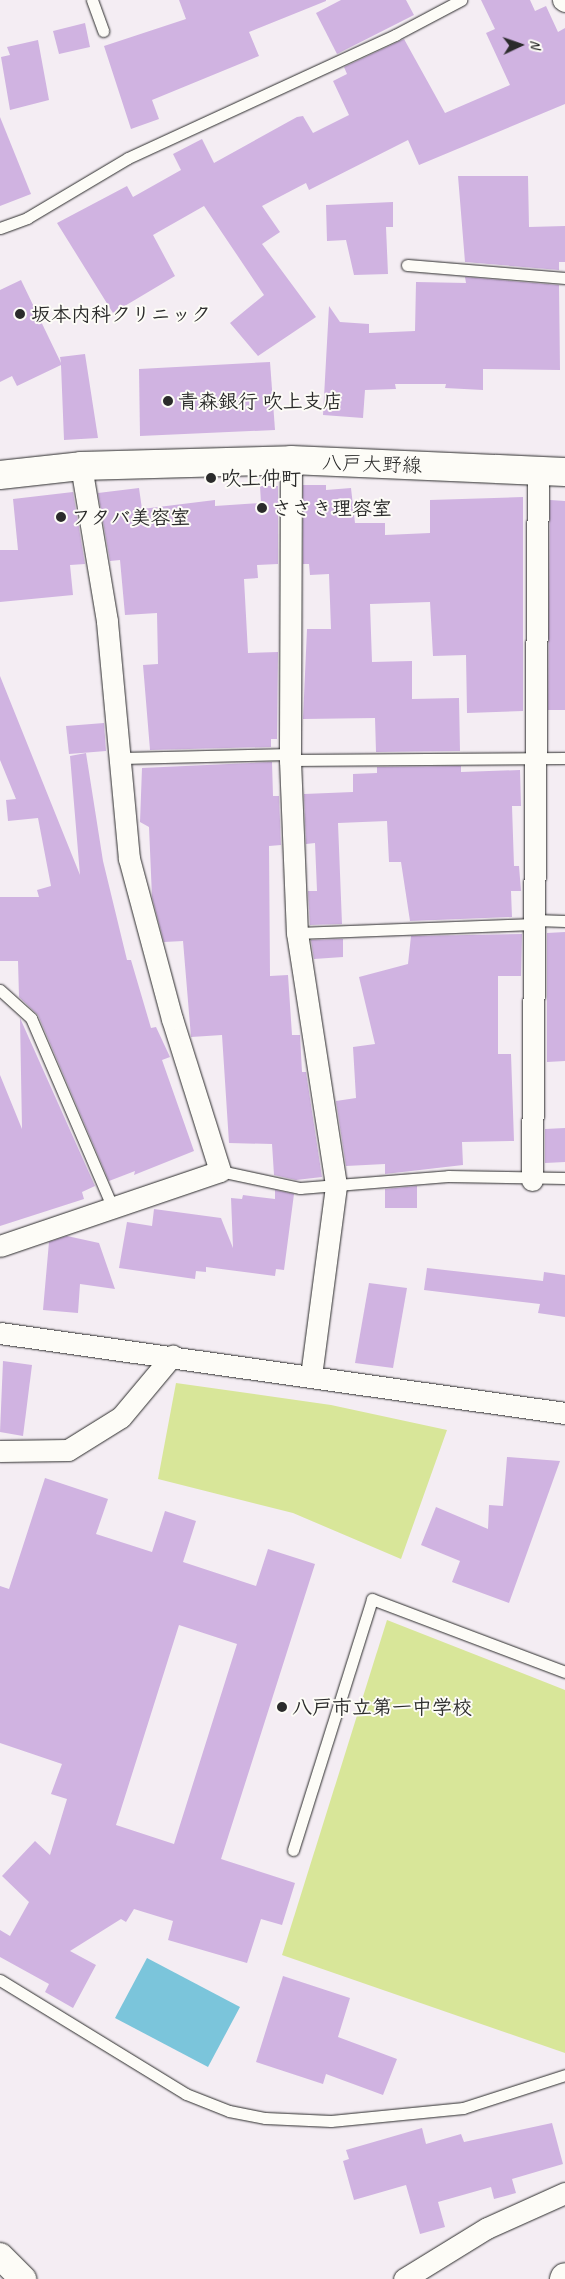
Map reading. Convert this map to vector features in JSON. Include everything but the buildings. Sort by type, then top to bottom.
[{"type":"main road","name":"八戸大野線","points":[[0,475],[81,466],[291,460],[565,472]]},
{"type":"street","points":[[291,460],[290,757],[297,933],[336,1186],[311,1375]]},
{"type":"street","points":[[0,1246],[220,1171],[172,1019],[130,859],[122,758],[107,621],[81,466]]},
{"type":"street","points":[[532,1180],[538,471]]},
{"type":"street","points":[[0,1333],[311,1375],[565,1413]]},
{"type":"street","points":[[0,1452],[68,1450],[121,1417],[172,1356]]},
{"type":"street","points":[[404,2279],[487,2228],[565,2193]]},
{"type":"street","points":[[0,2256],[23,2279]]},
{"type":"lane","points":[[92,0],[103,31]]},
{"type":"lane","points":[[0,228],[27,218],[128,158],[395,35],[461,0]]},
{"type":"lane","points":[[407,265],[565,278]]},
{"type":"lane","points":[[122,758],[565,758]]},
{"type":"lane","points":[[297,933],[565,921]]},
{"type":"lane","points":[[0,990],[31,1018],[113,1208]]},
{"type":"lane","points":[[220,1171],[300,1188],[448,1176],[532,1180],[565,1178]]},
{"type":"lane","points":[[293,1850],[372,1599],[565,1672]]},
{"type":"lane","points":[[0,1980],[186,2094],[229,2111],[266,2118],[331,2121],[463,2108],[565,2075]]},
{"type":"green space","points":[[176,1383],[331,1405],[447,1430],[401,1559],[293,1513],[158,1479]]},
{"type":"green space","points":[[387,1620],[565,1690],[565,2053],[282,1955]]},
{"type":"water","points":[[147,1958],[240,2007],[208,2067],[115,2018]]},
{"type":"place","name":"坂本内科クリニック","points":[[20,314]]},
{"type":"place","name":"青森銀行 吹上支店","points":[[168,401]]},
{"type":"place","name":"吹上仲町","points":[[211,478]]},
{"type":"place","name":"ささき理容室","points":[[262,508]]},
{"type":"place","name":"フタバ美容室","points":[[61,517]]},
{"type":"place","name":"八戸市立第一中学校","points":[[282,1707]]}]
